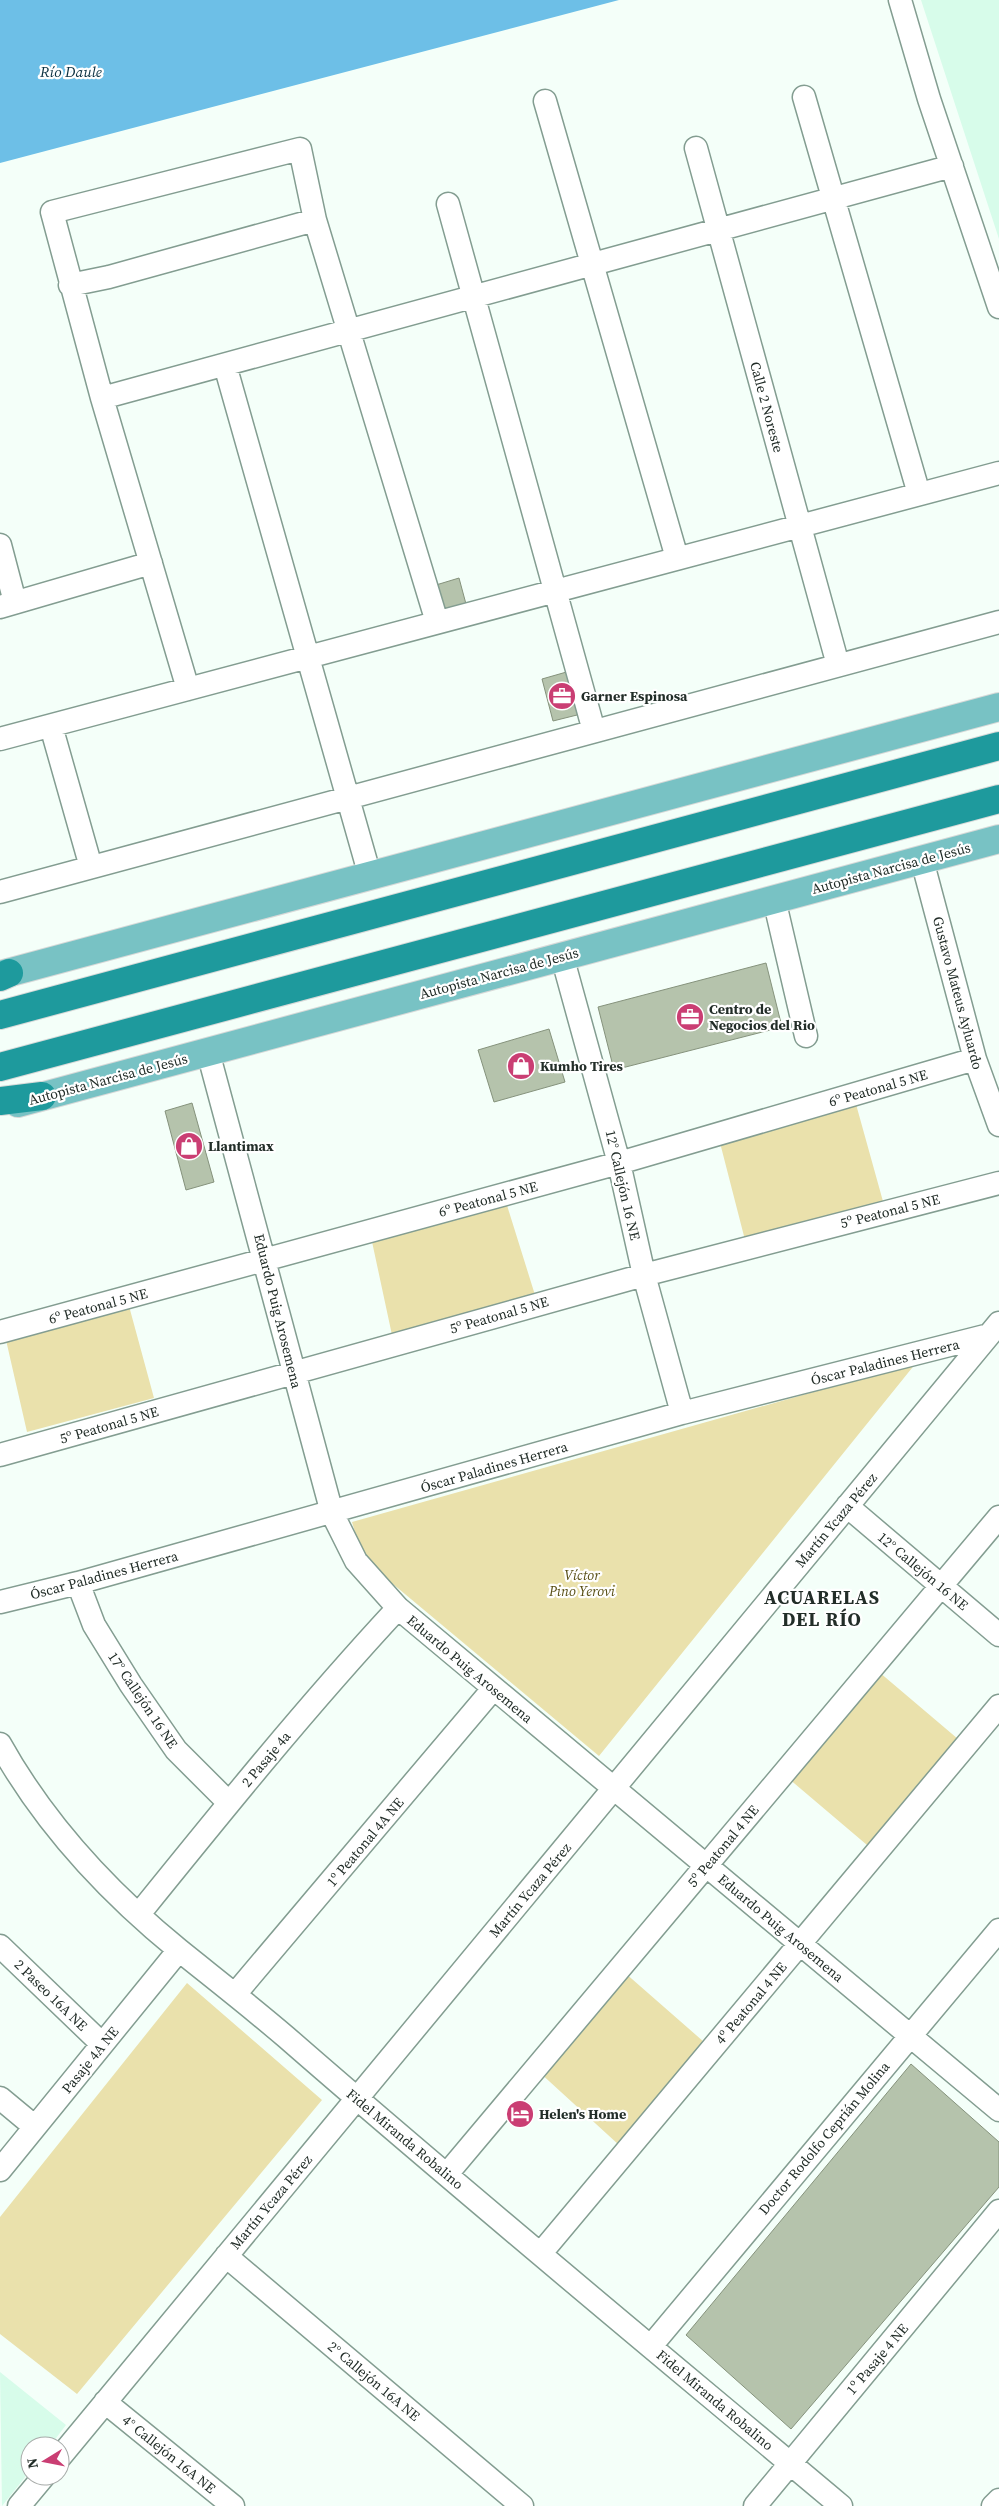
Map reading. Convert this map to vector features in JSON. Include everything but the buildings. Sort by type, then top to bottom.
[{"type":"highway","points":[[0,1015],[999,746]]},
{"type":"highway","points":[[0,1068],[999,799]]},
{"type":"highway","points":[[0,1101],[42,1096]]},
{"type":"main road","points":[[3,975],[999,707]]},
{"type":"main road","name":"Autopista Narcisa de Jesús","points":[[0,1108],[999,839]]},
{"type":"street","points":[[900,0],[929,99],[999,306]]},
{"type":"street","points":[[804,97],[919,494]]},
{"type":"street","points":[[545,101],[678,558]]},
{"type":"street","name":"Calle 2 Noreste","points":[[696,148],[838,665]]},
{"type":"street","points":[[188,689],[102,398],[70,285],[52,212],[300,149],[316,220],[437,622]]},
{"type":"street","points":[[102,398],[952,166]]},
{"type":"street","points":[[448,204],[594,731]]},
{"type":"street","points":[[70,285],[316,220]]},
{"type":"street","points":[[225,365],[370,876]]},
{"type":"street","points":[[0,739],[999,473]]},
{"type":"street","points":[[0,545],[8,604],[151,563]]},
{"type":"street","points":[[0,892],[999,622]]},
{"type":"street","points":[[51,726],[91,867]]},
{"type":"street","name":"Gustavo Mateus Ayluardo","points":[[922,860],[975,1059],[999,1125]]},
{"type":"street","points":[[774,899],[806,1036]]},
{"type":"street","name":"12° Callejón 16 NE","points":[[562,956],[619,1163],[644,1274],[682,1413]]},
{"type":"street","name":"Eduardo Puig Arosemena","points":[[208,1052],[332,1513],[356,1561],[398,1608],[999,2110]]},
{"type":"street","name":"6º Peatonal 5 NE","points":[[0,1332],[619,1163],[975,1059]]},
{"type":"street","name":"5º Peatonal 5 NE","points":[[0,1455],[644,1274],[999,1183]]},
{"type":"street","name":"Óscar Paladines Herrera","points":[[0,1602],[78,1583],[682,1413],[994,1329]]},
{"type":"street","name":"Martín Ycaza Pérez","points":[[70,2445],[994,1329]]},
{"type":"street","name":"12° Callejón 16 NE","points":[[847,1506],[999,1635]]},
{"type":"street","name":"5º Peatonal 4 NE","points":[[446,2174],[999,1517]]},
{"type":"street","name":"17° Callejón 16 NE","points":[[78,1583],[94,1625],[131,1685],[176,1750],[229,1802]]},
{"type":"street","name":"2 Pasaje 4a","points":[[139,1914],[229,1802],[398,1608]]},
{"type":"street","name":"1º Peatonal 4A NE","points":[[236,1993],[493,1689]]},
{"type":"street","name":"4º Peatonal 4 NE","points":[[541,2254],[999,1706]]},
{"type":"street","name":"Fidel Miranda Robalino","points":[[0,1744],[17,1775],[72,1847],[139,1914],[179,1950],[236,1993],[357,2099],[840,2506]]},
{"type":"street","name":"Doctor Rodolfo Ceprián Molina","points":[[651,2346],[910,2034],[999,1930]]},
{"type":"street","name":"2 Paseo 16A NE","points":[[0,1946],[102,2044]]},
{"type":"street","name":"Pasaje 4A NE","points":[[0,2170],[179,1950]]},
{"type":"street","points":[[0,2098],[35,2127]]},
{"type":"street","name":"1º Pasaje 4 NE","points":[[755,2506],[999,2211]]},
{"type":"street","name":"2° Callejón 16A NE","points":[[226,2256],[522,2506]]},
{"type":"street","name":"4° Callejón 16A NE","points":[[105,2402],[233,2506]]},
{"type":"street","points":[[19,2506],[36,2486]]},
{"type":"street","points":[[993,2506],[999,2500]]},
{"type":"shaded area","points":[[921,0],[999,0],[999,239]]},
{"type":"shaded area","points":[[0,2372],[66,2425],[58,2436],[20,2436],[20,2484],[2,2506]]},
{"type":"green space","points":[[854,1097],[884,1205],[745,1240],[718,1135]]},
{"type":"green space","points":[[505,1199],[535,1295],[392,1335],[371,1237]]},
{"type":"green space","points":[[129,1306],[154,1398],[27,1432],[6,1340]]},
{"type":"green space","name":"Víctor Pino Yerovi","points":[[916,1363],[599,1756],[363,1559],[352,1522]]},
{"type":"green space","points":[[879,1672],[958,1739],[867,1845],[788,1778]]},
{"type":"green space","points":[[624,1972],[704,2042],[619,2145],[538,2071]]},
{"type":"green space","points":[[187,1983],[322,2100],[77,2394],[0,2334],[0,2217]]},
{"type":"water","name":"Río Daule","points":[[0,0],[619,0],[0,163]]},
{"type":"place","name":"Garner Espinosa","points":[[562,696]]},
{"type":"place","name":"Centro de Negocios del Rio","points":[[690,1017]]},
{"type":"place","name":"Kumho Tires","points":[[521,1066]]},
{"type":"place","name":"Llantimax","points":[[189,1146]]},
{"type":"place","name":"Helen's Home","points":[[520,2114]]},
{"type":"district","name":"ACUARELAS DEL RÍO","points":[[822,1608]]}]
